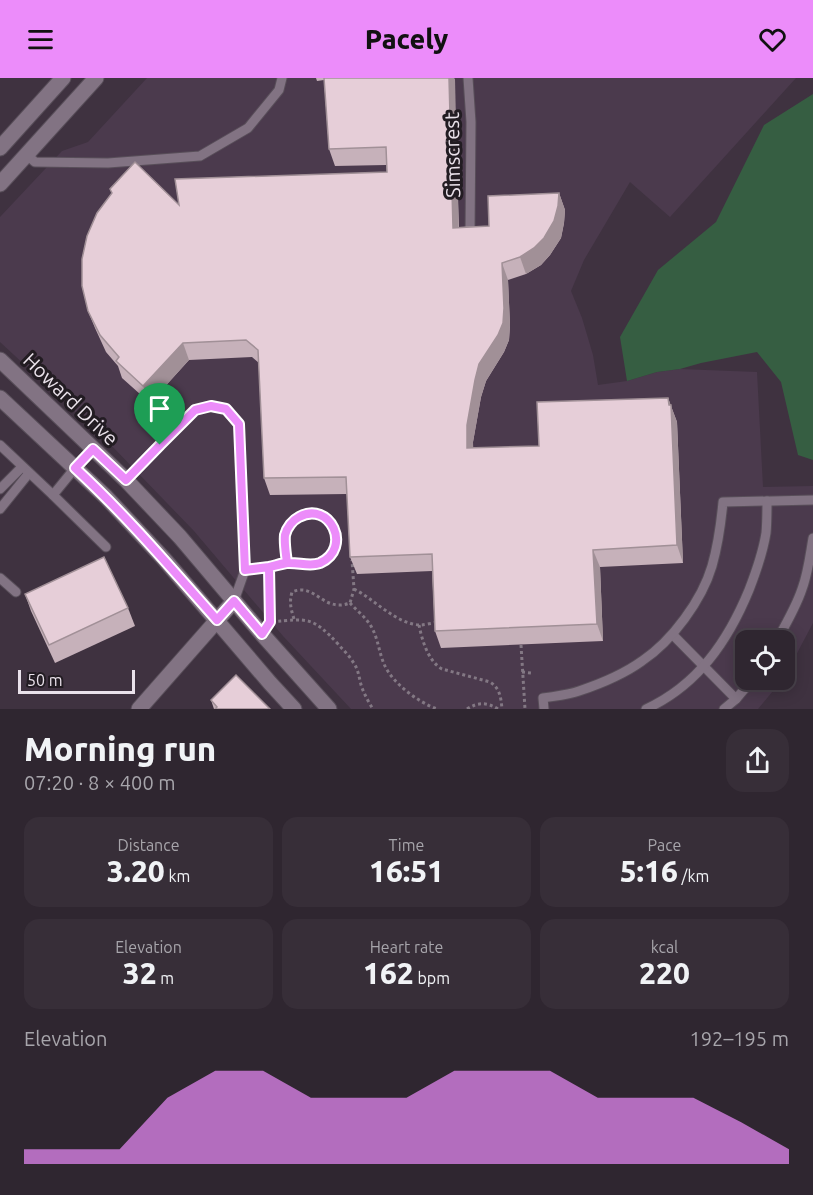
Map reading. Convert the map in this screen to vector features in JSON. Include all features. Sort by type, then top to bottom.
[{"type":"main road","points":[[0,148],[63,78]]},
{"type":"main road","points":[[0,184],[91,84],[73,78]]},
{"type":"main road","name":"Howard Drive","points":[[0,360],[126,480],[180,537],[329,709]]},
{"type":"main road","points":[[0,398],[106,497],[294,709]]},
{"type":"main road","points":[[75,468],[93,449]]},
{"type":"main road","points":[[139,709],[234,601]]},
{"type":"lane","points":[[27,155],[35,162],[108,163],[200,156],[248,128],[279,90],[282,78]]},
{"type":"lane","name":"Simscrest","points":[[468,78],[471,122],[471,232]]},
{"type":"lane","points":[[126,480],[195,410],[211,406],[226,409],[239,424],[245,570],[234,601]]},
{"type":"lane","points":[[0,445],[106,547]]},
{"type":"lane","points":[[53,495],[75,468]]},
{"type":"lane","points":[[0,489],[26,470]]},
{"type":"lane","points":[[0,509],[26,470]]},
{"type":"lane","points":[[544,709],[543,698],[578,692],[610,678],[643,661],[673,635],[696,600],[711,567],[720,530],[723,502],[813,500]]},
{"type":"lane","points":[[646,709],[678,690],[704,666],[738,617],[752,582],[766,534],[767,501]]},
{"type":"lane","points":[[245,570],[287,563],[317,565],[329,558],[336,546],[335,530],[328,520],[319,514],[304,514],[292,521],[285,534],[287,563]]},
{"type":"lane","points":[[782,630],[802,589],[813,538]]},
{"type":"lane","points":[[0,578],[16,592]]},
{"type":"lane","points":[[673,635],[736,699]]},
{"type":"lane","points":[[724,709],[744,690]]},
{"type":"path","points":[[269,567],[270,622],[294,619],[316,623],[353,662],[373,709]]},
{"type":"path","points":[[354,590],[405,621],[419,625],[440,622]]},
{"type":"path","points":[[350,603],[373,629],[385,666],[392,676],[416,698],[437,709]]},
{"type":"path","points":[[419,625],[422,640],[436,666],[490,682],[496,686],[501,698],[500,709],[486,703],[467,709]]},
{"type":"path","points":[[520,645],[525,709]]},
{"type":"path","points":[[522,672],[531,673]]},
{"type":"shaded area","points":[[147,78],[796,78],[670,217],[630,182],[584,260],[571,291],[593,355],[598,385],[680,369],[757,372],[763,487],[813,486],[813,623],[795,657],[795,630],[735,630],[735,690],[774,690],[758,709],[351,709],[283,636],[194,531],[109,443],[0,342],[0,217],[62,151],[88,142]]},
{"type":"green space","points":[[813,94],[813,460],[798,455],[781,382],[757,352],[657,372],[627,381],[620,337],[658,270],[716,222],[764,125]]},
{"type":"building","points":[[324,78],[449,78],[453,228],[489,226],[488,196],[559,193],[554,221],[544,238],[520,257],[502,263],[503,323],[479,364],[467,425],[467,448],[539,446],[537,402],[668,398],[669,405],[671,405],[677,545],[593,550],[597,624],[435,631],[432,554],[350,557],[346,477],[264,478],[258,350],[246,340],[183,343],[143,386],[116,361],[119,357],[100,335],[88,311],[82,286],[82,259],[87,236],[97,213],[112,193],[110,189],[135,162],[179,205],[175,179],[387,172],[386,147],[329,149]]},
{"type":"building","points":[[104,557],[128,608],[49,645],[25,594]]},
{"type":"building","points":[[236,675],[270,709],[215,709],[217,707],[211,700]]},
{"type":"route","points":[[160,445],[126,480],[93,449],[75,468],[136,529],[217,620],[234,601],[262,634],[270,622],[269,567],[287,563],[317,565],[329,558],[336,546],[335,530],[328,520],[319,514],[304,514],[292,521],[285,534],[287,563],[245,570],[239,424],[226,409],[211,406],[195,410],[160,445]]}]
